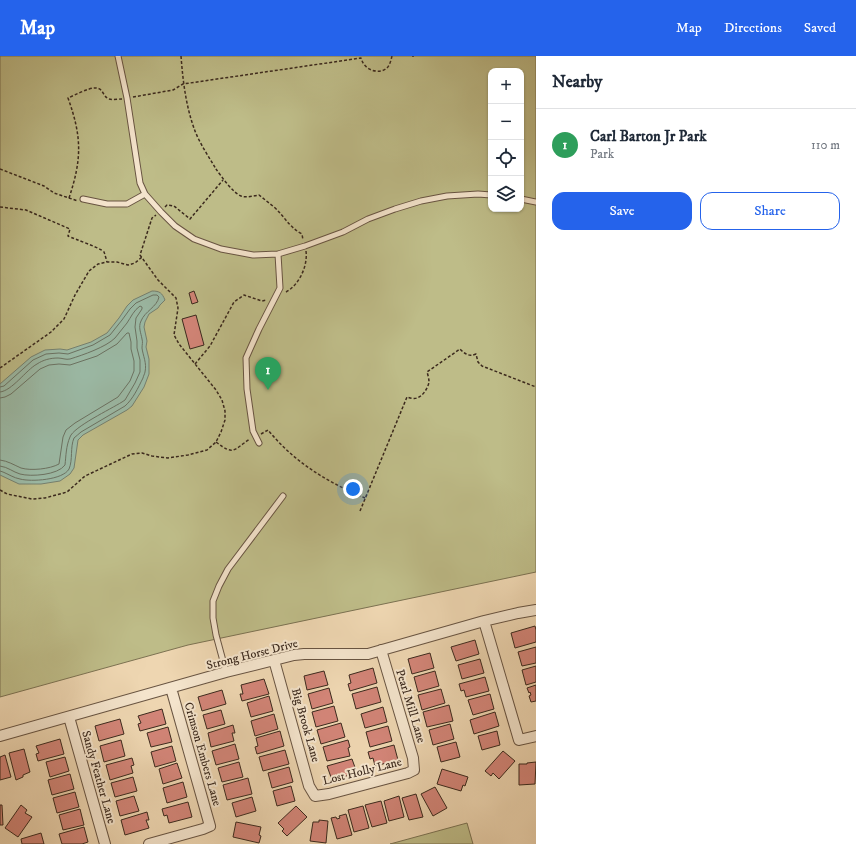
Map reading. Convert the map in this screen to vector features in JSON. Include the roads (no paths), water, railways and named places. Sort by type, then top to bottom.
[{"type":"street","name":"Strong Horse Drive","points":[[0,736],[226,672],[294,655],[368,654],[484,621],[536,610]]},
{"type":"street","points":[[484,621],[519,740],[536,736]]},
{"type":"street","name":"Pearl Mill Lane","points":[[381,650],[413,758],[414,770]]},
{"type":"street","name":"Big Brook Lane","points":[[274,660],[309,786],[315,796]]},
{"type":"street","name":"Crimson Embers Lane","points":[[149,844],[210,826],[171,688]]},
{"type":"street","name":"Sandy Feather Lane","points":[[69,717],[105,844]]},
{"type":"street","name":"Lost Holly Lane","points":[[315,796],[329,794],[408,773],[414,770]]},
{"type":"lane","points":[[118,56],[127,98],[140,183],[145,194],[160,211],[175,226],[194,239],[221,249],[253,255],[278,254],[343,232],[368,219],[395,209],[447,196],[488,195]]},
{"type":"lane","points":[[82,201],[107,204],[127,204],[145,194]]},
{"type":"lane","points":[[524,200],[536,202]]},
{"type":"lane","points":[[259,443],[253,431],[246,358],[280,288],[278,254]]},
{"type":"lane","points":[[226,672],[214,624],[214,601],[219,586],[228,569],[283,496]]},
{"type":"water","points":[[152,291],[157,291],[160,293],[165,300],[158,308],[149,314],[145,322],[144,327],[149,359],[149,374],[144,387],[132,406],[83,435],[78,440],[74,468],[70,474],[60,481],[41,484],[19,484],[0,475],[0,384],[31,357],[45,350],[67,350],[91,342],[107,333],[133,300]]},
{"type":"place","name":"Carl Barton Jr Park","points":[[268,390]]}]
